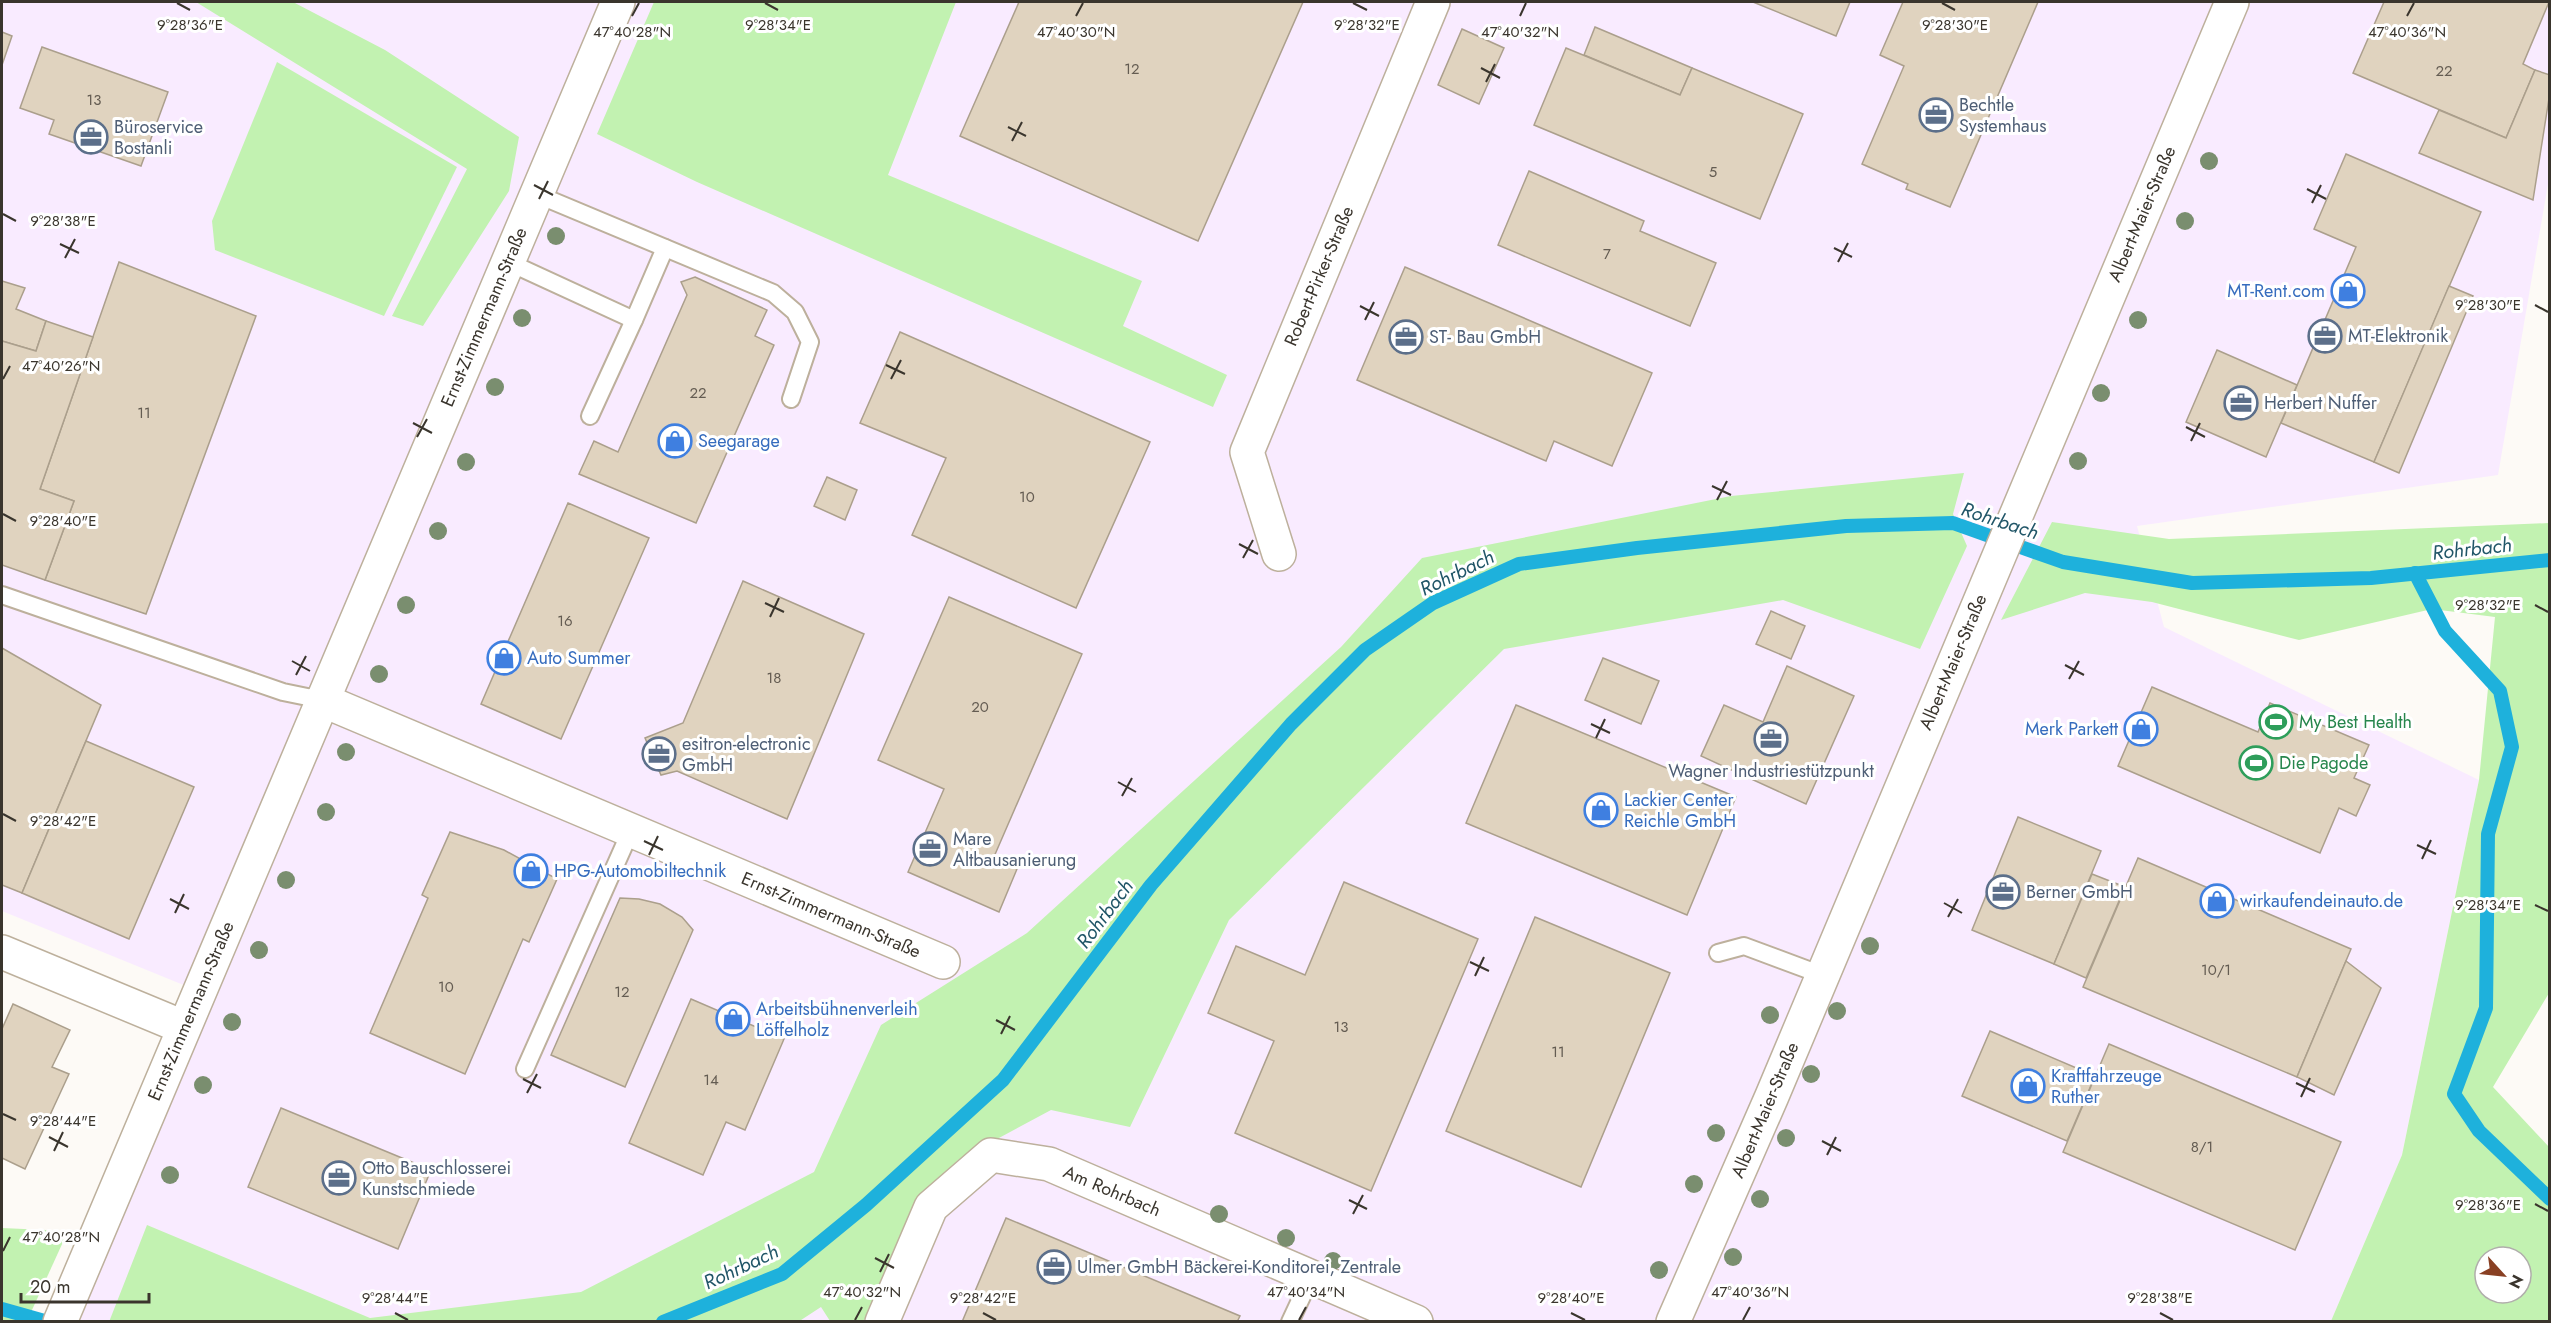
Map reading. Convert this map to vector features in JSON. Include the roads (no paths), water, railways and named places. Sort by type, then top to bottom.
[{"type":"street","name":"Ernst-Zimmermann-Straße","points":[[60,1322],[618,2]]},
{"type":"street","name":"Robert-Pirker-Straße","points":[[1279,554],[1247,452],[1433,2]]},
{"type":"street","name":"Albert-Maier-Straße","points":[[1673,1322],[1822,975],[2232,2]]},
{"type":"street","name":"Ernst-Zimmermann-Straße","points":[[322,700],[943,962]]},
{"type":"street","points":[[2,952],[183,1028]]},
{"type":"street","name":"Am Rohrbach","points":[[882,1322],[931,1208],[991,1155],[1049,1164],[1416,1322]]},
{"type":"lane","points":[[536,194],[773,293],[795,312],[810,342],[791,399]]},
{"type":"lane","points":[[590,416],[665,248]]},
{"type":"lane","points":[[508,262],[634,320]]},
{"type":"lane","points":[[2,595],[283,692],[322,700]]},
{"type":"lane","points":[[525,1069],[631,830]]},
{"type":"lane","points":[[1718,953],[1744,946],[1822,975]]},
{"type":"lane","points":[[1290,1322],[1311,1276]]},
{"type":"waterway","name":"Rohrbach","points":[[663,1322],[782,1274],[866,1205],[1003,1080],[1151,885],[1291,724],[1365,650],[1433,603],[1519,564],[1637,548],[1846,526],[1953,523],[2063,562],[2192,583],[2371,578],[2550,560]]},
{"type":"waterway","points":[[2415,573],[2445,631],[2500,691],[2512,747],[2488,834],[2486,1008],[2454,1094],[2479,1131],[2550,1199]]},
{"type":"waterway","name":"Rohrbach","points":[[2,1309],[48,1322]]},
{"type":"place","name":"Bechtle Systemhaus","points":[[1936,115]]},
{"type":"place","name":"Büroservice Bostanli","points":[[91,137]]},
{"type":"place","name":"MT-Rent.com","points":[[2348,291]]},
{"type":"place","name":"MT-Elektronik","points":[[2325,336]]},
{"type":"place","name":"ST- Bau GmbH","points":[[1406,337]]},
{"type":"place","name":"Herbert Nuffer","points":[[2241,403]]},
{"type":"place","name":"Seegarage","points":[[675,441]]},
{"type":"place","name":"Auto Summer","points":[[504,658]]},
{"type":"place","name":"My Best Health","points":[[2276,722]]},
{"type":"place","name":"Merk Parkett","points":[[2141,729]]},
{"type":"place","name":"Wagner Industriestützpunkt","points":[[1771,739]]},
{"type":"place","name":"esitron-electronic GmbH","points":[[659,754]]},
{"type":"place","name":"Die Pagode","points":[[2256,763]]},
{"type":"place","name":"Lackier Center Reichle GmbH","points":[[1601,810]]},
{"type":"place","name":"Mare Altbausanierung","points":[[930,849]]},
{"type":"place","name":"HPG-Automobiltechnik","points":[[531,871]]},
{"type":"place","name":"Berner GmbH","points":[[2003,892]]},
{"type":"place","name":"wirkaufendeinauto.de","points":[[2217,901]]},
{"type":"place","name":"Arbeitsbühnenverleih Löffelholz","points":[[733,1019]]},
{"type":"place","name":"Kraftfahrzeuge Ruther","points":[[2028,1086]]},
{"type":"place","name":"Otto Bauschlosserei Kunstschmiede","points":[[339,1178]]},
{"type":"place","name":"Ulmer GmbH Bäckerei-Konditorei, Zentrale","points":[[1054,1267]]}]
